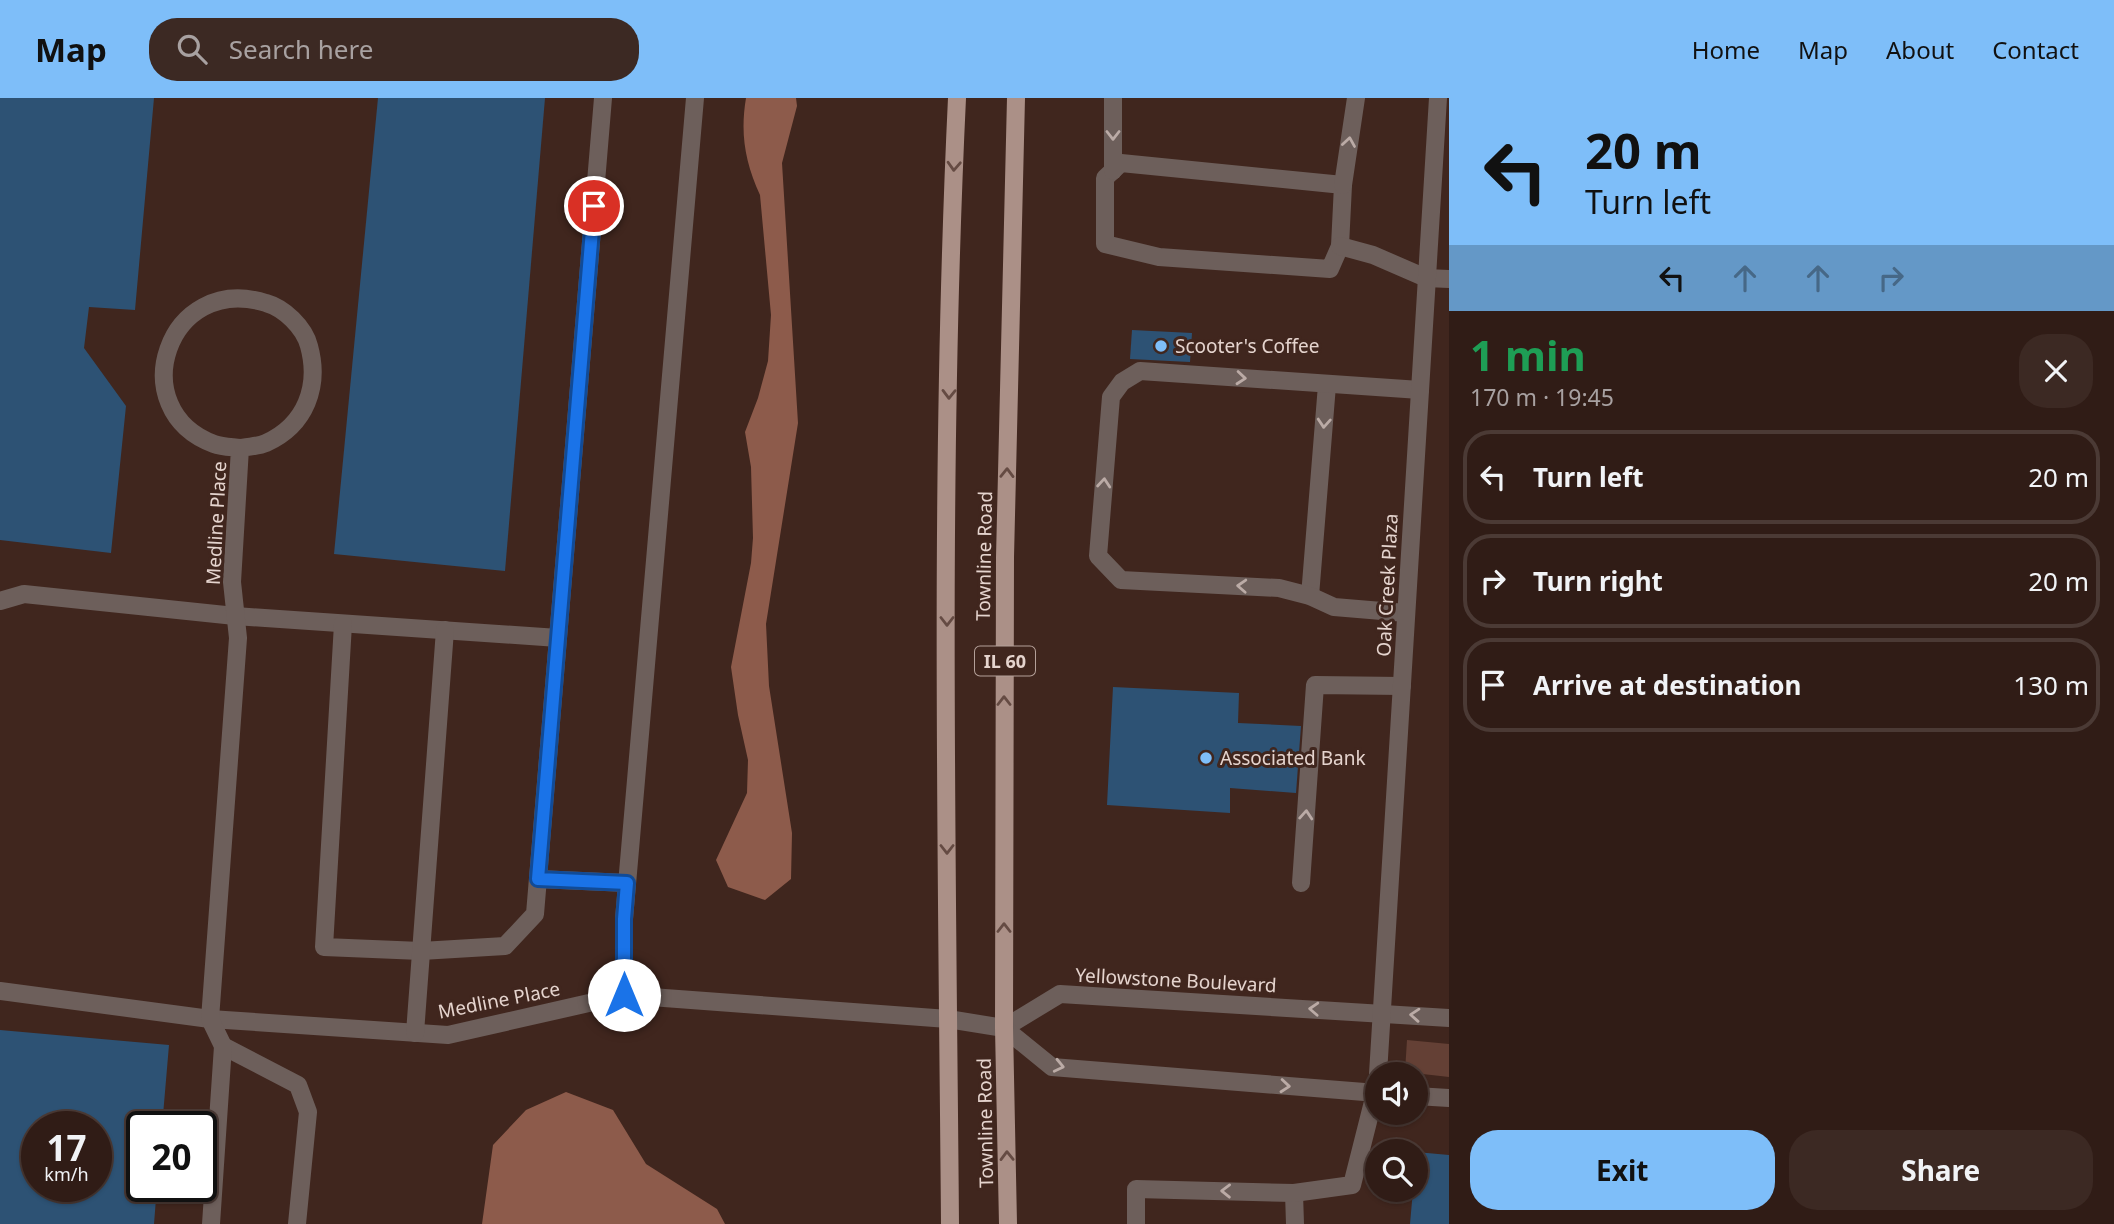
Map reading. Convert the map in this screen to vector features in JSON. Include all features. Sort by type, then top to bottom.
[{"type":"main road","name":"Townline Road","points":[[950,1224],[948,470],[952,205],[957,98]]},
{"type":"main road","name":"Townline Road","points":[[1008,1224],[1004,1028],[1005,556],[1016,98]]},
{"type":"street","points":[[344,624],[324,947],[421,951],[505,946],[535,914],[604,98]]},
{"type":"street","points":[[624,995],[624,919],[695,98]]},
{"type":"street","points":[[1113,98],[1113,171]]},
{"type":"street","points":[[1343,185],[1121,163],[1105,178],[1105,243],[1159,257],[1330,269],[1340,246],[1343,185],[1356,98]]},
{"type":"street","name":"Oak Creek Plaza","points":[[1379,1062],[1438,98]]},
{"type":"street","points":[[1340,246],[1373,255],[1426,278],[1449,279]]},
{"type":"street","name":"Medline Place","points":[[225,298],[250,298],[273,305],[293,320],[307,340],[314,364],[313,389],[303,412],[287,431],[265,444],[240,448],[216,445],[193,433],[176,415],[165,392],[164,367],[169,342],[183,322],[202,306],[225,298]]},
{"type":"street","points":[[1406,613],[1334,607],[1310,596],[1279,588],[1121,580],[1098,556],[1111,397],[1122,382],[1140,371],[1420,390]]},
{"type":"street","points":[[1310,596],[1327,385]]},
{"type":"street","name":"Medline Place","points":[[211,1224],[223,1046],[211,1019],[238,638],[232,582],[240,448]]},
{"type":"street","points":[[0,601],[24,594],[234,616],[558,638]]},
{"type":"street","points":[[415,1033],[445,630]]},
{"type":"street","points":[[1301,883],[1315,685],[1402,686]]},
{"type":"street","points":[[538,879],[627,883]]},
{"type":"street","points":[[0,991],[211,1019]]},
{"type":"street","name":"Yellowstone Boulevard","points":[[1004,1028],[1059,994],[1449,1018]]},
{"type":"street","name":"Medline Place","points":[[211,1019],[448,1035],[624,995],[948,1019],[1004,1028]]},
{"type":"street","points":[[1004,1028],[1052,1067],[1365,1092]]},
{"type":"street","points":[[223,1046],[298,1085],[307,1112],[297,1224]]},
{"type":"street","points":[[1428,1097],[1449,1098]]},
{"type":"street","points":[[1136,1224],[1136,1189],[1294,1193],[1352,1185],[1368,1125]]},
{"type":"street","points":[[1294,1193],[1295,1224]]},
{"type":"shaded area","points":[[746,98],[796,98],[797,106],[782,163],[798,423],[766,624],[769,686],[792,833],[791,879],[765,900],[728,887],[716,860],[747,793],[748,760],[731,667],[751,563],[753,538],[751,467],[745,432],[768,361],[771,315],[760,195],[745,148]]},
{"type":"shaded area","points":[[1407,1040],[1449,1044],[1449,1077],[1428,1075],[1428,1062],[1406,1062]]},
{"type":"shaded area","points":[[566,1092],[613,1110],[646,1164],[717,1209],[725,1224],[482,1224],[493,1145],[526,1110]]},
{"type":"building","points":[[0,98],[154,98],[135,310],[89,307],[84,348],[126,406],[111,553],[0,540]]},
{"type":"building","points":[[378,98],[545,98],[505,571],[334,554]]},
{"type":"building","name":"Scooter's Coffee","points":[[1132,330],[1192,333],[1190,362],[1130,359]]},
{"type":"building","name":"Associated Bank","points":[[1113,687],[1239,693],[1238,723],[1301,726],[1296,793],[1230,788],[1230,813],[1107,805]]},
{"type":"building","points":[[0,1030],[169,1045],[163,1111],[126,1111],[126,1202],[156,1202],[154,1224],[0,1224]]},
{"type":"building","points":[[1428,1153],[1449,1155],[1449,1224],[1410,1224],[1412,1202],[1428,1202]]},
{"type":"place","name":"Scooter's Coffee","points":[[1161,346]]},
{"type":"place","name":"Associated Bank","points":[[1206,758]]},
{"type":"route","points":[[594,206],[538,879],[627,883],[624,995]]}]
